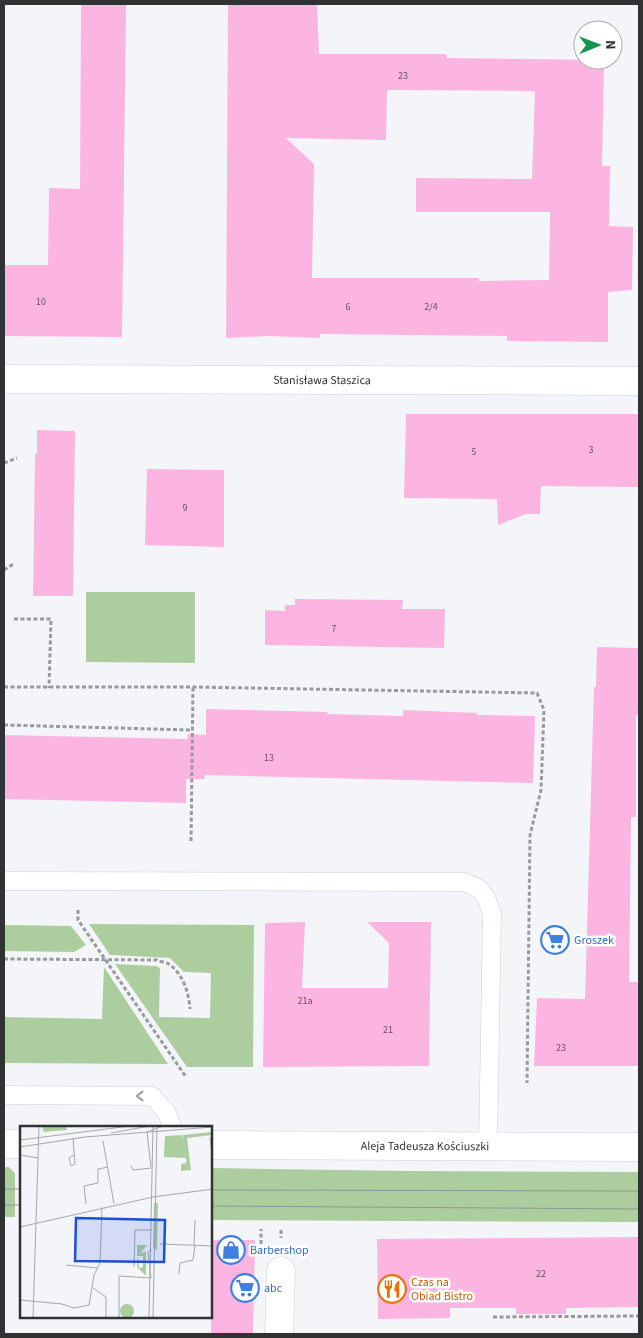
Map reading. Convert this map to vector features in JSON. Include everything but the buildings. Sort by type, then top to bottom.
[{"type":"street","name":"Stanisława Staszica","points":[[4,379],[639,381]]},
{"type":"street","points":[[4,1144],[20,1144]]},
{"type":"street","name":"Aleja Tadeusza Kościuszki","points":[[212,1145],[639,1147]]},
{"type":"street","points":[[279,1334],[281,1271]]},
{"type":"lane","points":[[4,881],[463,882],[476,886],[486,895],[492,915],[488,1146]]},
{"type":"lane","points":[[4,1095],[152,1096],[167,1113],[172,1126]]},
{"type":"path","points":[[4,463],[18,458]]},
{"type":"path","points":[[4,570],[16,563]]},
{"type":"path","points":[[14,619],[51,619],[49,688]]},
{"type":"path","points":[[4,687],[193,687],[537,693],[544,710],[541,790],[530,835],[527,1083]]},
{"type":"path","points":[[191,841],[193,687]]},
{"type":"path","points":[[4,725],[192,730]]},
{"type":"path","points":[[78,882],[78,920],[186,1077]]},
{"type":"path","points":[[4,959],[157,960],[169,965],[182,979],[189,996],[190,1009]]},
{"type":"path","points":[[493,1317],[639,1316]]},
{"type":"green space","points":[[86,592],[195,592],[195,663],[86,662]]},
{"type":"green space","points":[[89,924],[254,925],[253,1067],[187,1067],[115,964],[156,966],[160,968],[159,1017],[210,1018],[211,973],[184,972],[170,958],[110,955]]},
{"type":"green space","points":[[4,925],[71,926],[86,945],[74,952],[4,951]]},
{"type":"green space","points":[[104,967],[168,1064],[4,1063],[4,1017],[102,1019]]},
{"type":"green space","points":[[4,1167],[9,1167],[15,1173],[15,1217],[4,1217]]},
{"type":"green space","points":[[212,1168],[639,1172],[639,1222],[212,1220]]},
{"type":"tram line","points":[[4,1189],[20,1189]]},
{"type":"tram line","points":[[212,1190],[639,1191]]},
{"type":"tram line","points":[[4,1205],[20,1205]]},
{"type":"tram line","points":[[212,1206],[639,1209]]},
{"type":"place","name":"Groszek","points":[[555,940]]},
{"type":"place","name":"Barbershop","points":[[231,1250]]},
{"type":"place","name":"abc","points":[[245,1288]]},
{"type":"place","name":"Czas na Obiad Bistro","points":[[392,1289]]}]
